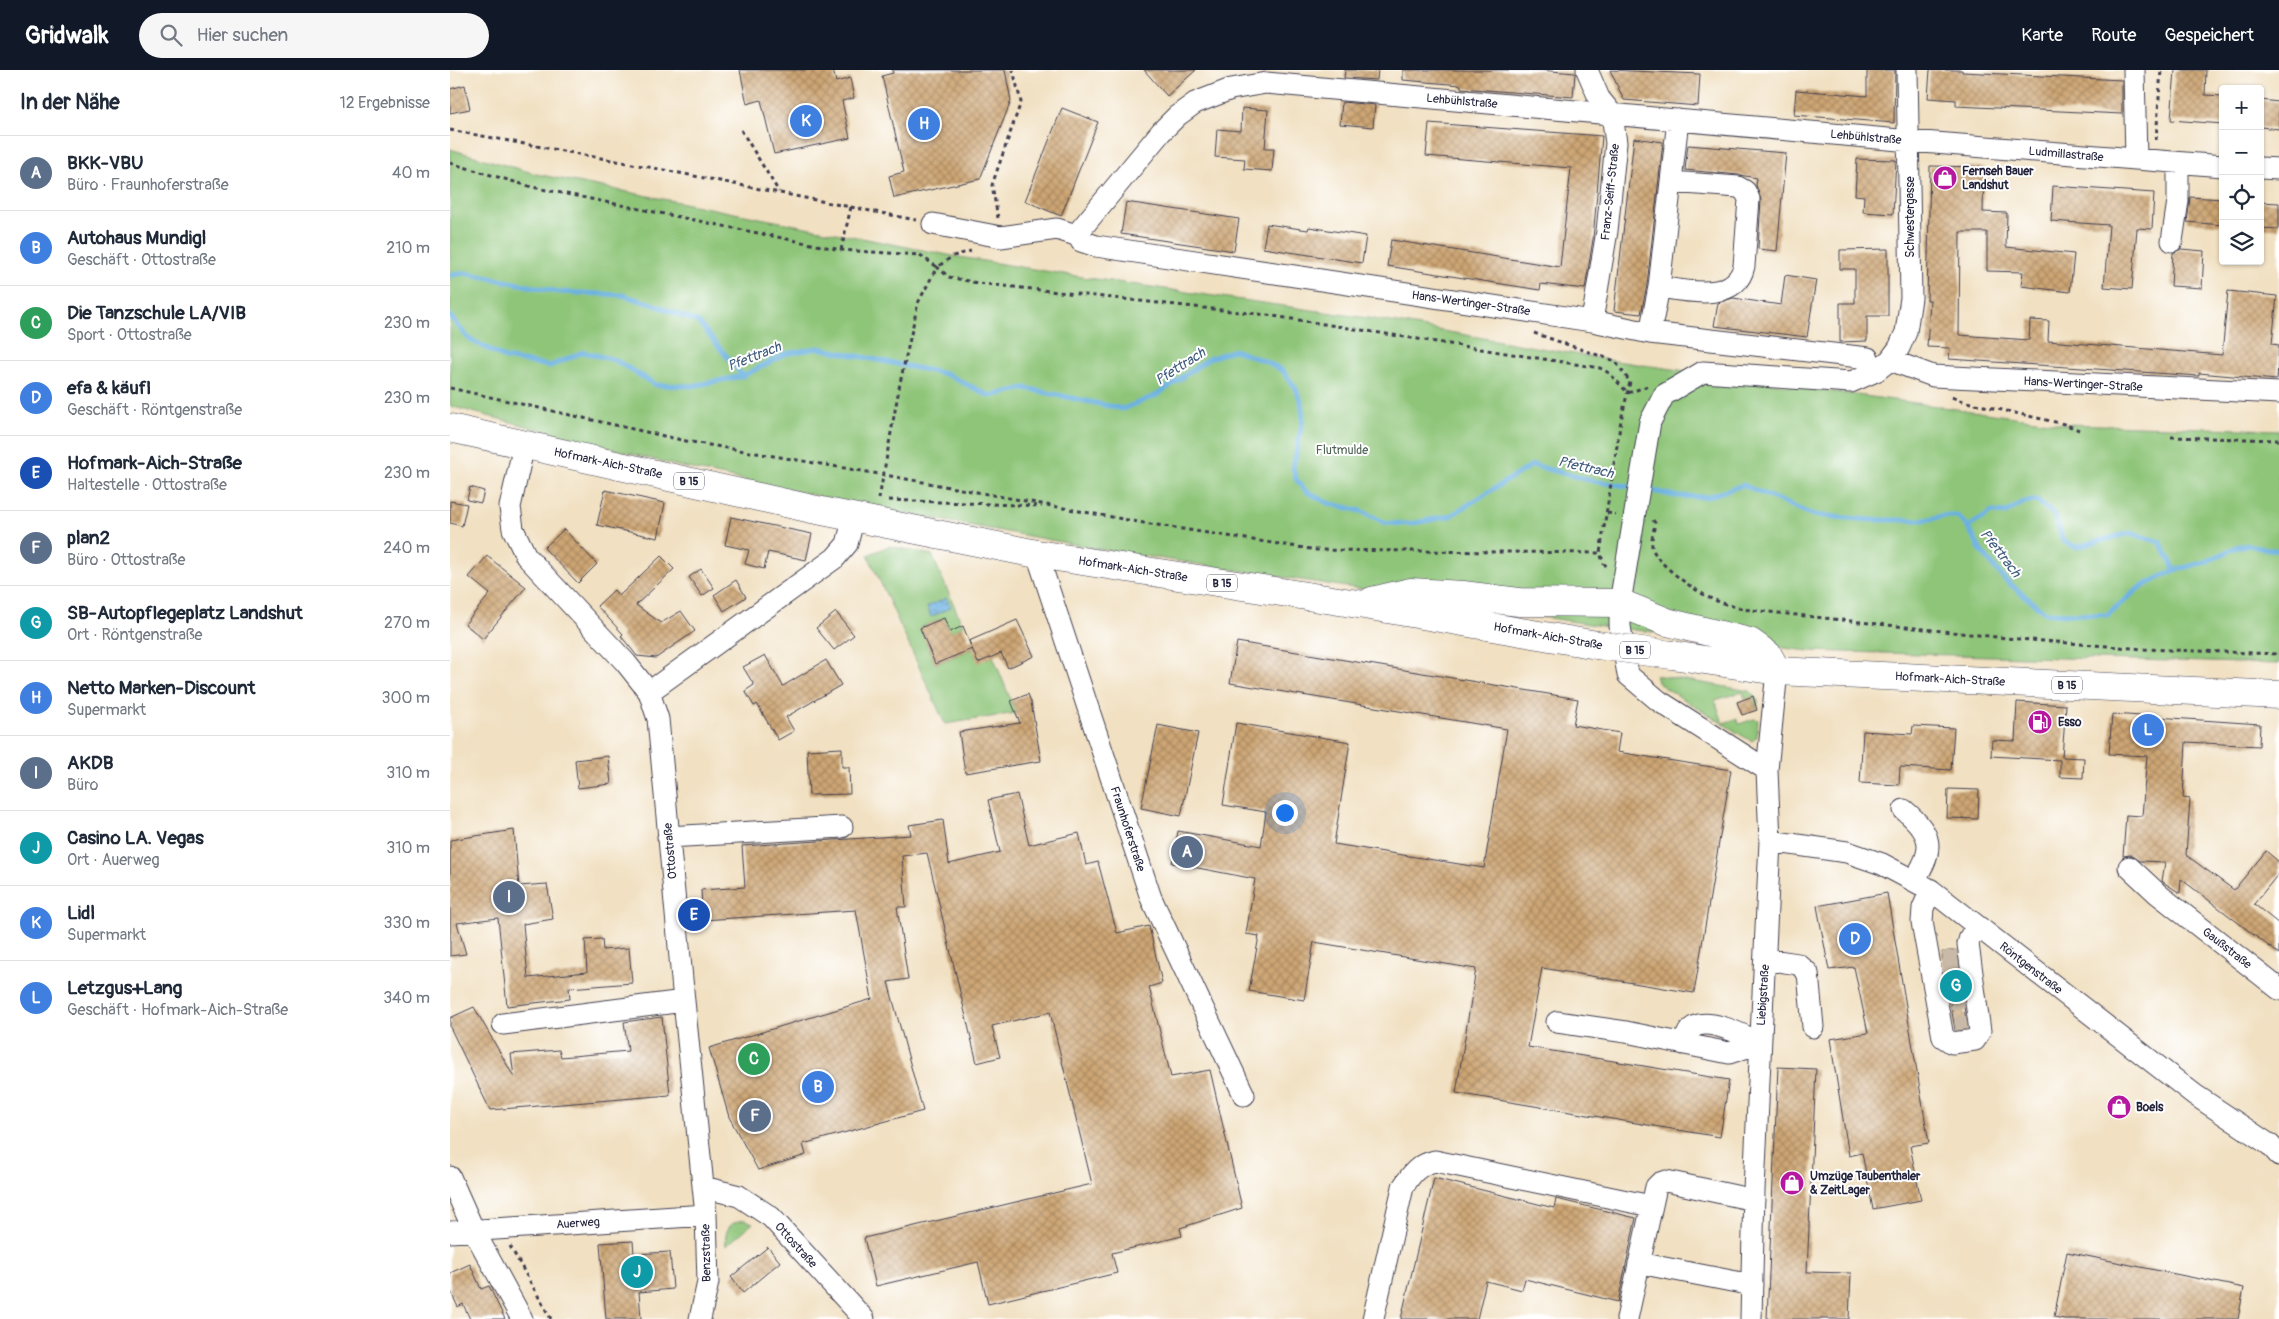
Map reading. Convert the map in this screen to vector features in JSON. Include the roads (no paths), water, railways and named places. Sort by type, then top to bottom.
[{"type":"main road","name":"Hofmark-Aich-Straße","points":[[450,428],[524,445],[862,508],[1037,554],[1358,604],[1597,645],[1776,670],[2279,695]]},
{"type":"main road","points":[[1358,604],[1411,592],[1463,595],[1519,602],[1620,603],[1667,622],[1750,642],[1768,655],[1776,670]]},
{"type":"street","name":"Franz-Seiff-Straße","points":[[1587,70],[1599,98],[1612,114],[1616,143],[1607,231],[1592,320]]},
{"type":"street","name":"Schwestergasse","points":[[1890,360],[1899,348],[1906,332],[1911,298],[1910,141],[1907,70]]},
{"type":"street","points":[[2134,70],[2145,160]]},
{"type":"street","name":"Lehbühlstraße","points":[[1079,236],[1081,229],[1161,132],[1177,116],[1196,102],[1266,76],[1612,114],[1910,141]]},
{"type":"street","points":[[1650,333],[1659,287],[1678,120]]},
{"type":"street","name":"Ludmillastraße","points":[[1910,141],[2219,166]]},
{"type":"street","points":[[2172,241],[2178,201],[2178,163]]},
{"type":"street","points":[[2264,168],[2279,169]]},
{"type":"street","points":[[1659,287],[1695,292],[1724,289],[1737,282],[1744,266],[1749,199],[1745,191],[1738,187],[1671,182]]},
{"type":"street","points":[[933,224],[1001,237],[1057,229],[1079,236]]},
{"type":"street","name":"Hans-Wertinger-Straße","points":[[1079,236],[1080,241],[1096,246],[1592,320],[1650,333],[1868,358]]},
{"type":"street","points":[[1767,770],[1659,701],[1628,675],[1620,626],[1620,603],[1644,513],[1644,456],[1650,422],[1664,396],[1704,372],[1850,382],[1876,371],[1890,360]]},
{"type":"street","name":"Hans-Wertinger-Straße","points":[[1890,360],[1934,376],[2279,394]]},
{"type":"street","name":"Ottostraße","points":[[524,445],[510,507],[513,529],[526,556],[626,663],[648,692],[658,719],[703,1187],[739,1196],[771,1217],[864,1319]]},
{"type":"street","points":[[648,692],[835,558],[846,544],[862,508]]},
{"type":"street","name":"Fraunhoferstraße","points":[[1037,554],[1151,898],[1244,1095]]},
{"type":"street","name":"Liebigstraße","points":[[1751,1319],[1760,1043],[1770,841],[1767,770],[1776,670]]},
{"type":"street","points":[[1904,810],[1920,823],[1928,838],[1928,852],[1921,869],[1922,922],[1952,968],[1959,1012],[1952,968],[1977,926]]},
{"type":"street","points":[[668,838],[842,827]]},
{"type":"street","name":"Röntgenstraße","points":[[1770,841],[1847,852],[1882,864],[1922,885],[2196,1095],[2276,1144]]},
{"type":"street","name":"Gaußstraße","points":[[2128,867],[2175,908],[2279,989]]},
{"type":"street","points":[[1765,959],[1798,964],[1808,973],[1813,1027]]},
{"type":"street","points":[[503,1024],[684,1001]]},
{"type":"street","points":[[1557,1022],[1626,1032],[1729,1053],[1760,1043]]},
{"type":"street","points":[[1373,1319],[1404,1187],[1413,1172],[1422,1164],[1434,1161],[1651,1206]]},
{"type":"street","points":[[450,1177],[474,1230],[522,1319]]},
{"type":"street","points":[[1627,1319],[1651,1206],[1656,1187],[1660,1183],[1666,1181],[1754,1200]]},
{"type":"street","name":"Benzstraße","points":[[700,1319],[708,1282],[706,1215],[703,1187]]},
{"type":"street","name":"Auerweg","points":[[450,1232],[706,1215]]},
{"type":"street","points":[[1639,1263],[1752,1285]]},
{"type":"water","points":[[946,598],[951,607],[931,617],[927,607]]},
{"type":"waterway","points":[[450,275],[465,273],[559,292],[622,295],[652,304],[698,322],[743,376]]},
{"type":"waterway","name":"Pfettrach","points":[[450,316],[468,338],[505,358],[550,366],[583,352],[615,360],[656,385],[692,386],[743,376],[785,354],[818,348],[946,374],[990,396],[1025,388],[1123,409],[1157,395],[1208,359],[1234,350],[1267,362],[1283,371],[1295,387],[1301,401],[1303,419],[1293,468],[1296,479],[1306,491],[1328,503],[1361,511],[1386,523],[1410,524],[1450,516],[1532,465],[1593,481],[1634,487]]},
{"type":"waterway","name":"Pfettrach","points":[[1645,489],[1675,496],[1707,497],[1743,485],[1813,515],[1870,520],[1925,520],[1943,516],[1957,516],[1968,527],[1992,512],[2006,513],[2024,502],[2037,501],[2055,515],[2063,541],[2076,547],[2130,533],[2160,542],[2175,570],[2206,562],[2239,546],[2248,545],[2279,551]]},
{"type":"waterway","name":"Pfettrach","points":[[1968,527],[1981,551],[2005,580],[2046,613],[2107,615],[2139,588],[2175,570]]},
{"type":"tunnel","points":[[1943,962],[1961,960]]},
{"type":"tunnel","points":[[1950,999],[1967,997]]},
{"type":"tunnel","points":[[1955,1028],[1971,1026]]},
{"type":"place","name":"Lidl","points":[[806,121]]},
{"type":"place","name":"Netto Marken-Discount","points":[[924,124]]},
{"type":"place","name":"Fernseh Bauer Landshut","points":[[1945,178]]},
{"type":"place","name":"Esso","points":[[2040,722]]},
{"type":"place","name":"Letzgus+Lang","points":[[2148,730]]},
{"type":"place","name":"BKK-VBU","points":[[1187,852]]},
{"type":"place","name":"AKDB","points":[[509,897]]},
{"type":"place","name":"Hofmark-Aich-Straße","points":[[694,915]]},
{"type":"place","name":"efa & käufl","points":[[1855,939]]},
{"type":"place","name":"SB-Autopflegeplatz Landshut","points":[[1956,986]]},
{"type":"place","name":"Die Tanzschule LA/VIB","points":[[754,1059]]},
{"type":"place","name":"Autohaus Mundigl","points":[[818,1087]]},
{"type":"place","name":"Boels","points":[[2119,1107]]},
{"type":"place","name":"plan2","points":[[755,1116]]},
{"type":"place","name":"Umzüge Taubenthaler & ZeitLager","points":[[1792,1183]]},
{"type":"place","name":"Casino LA. Vegas","points":[[637,1272]]},
{"type":"park label","name":"Flutmulde","points":[[1342,450]]}]
